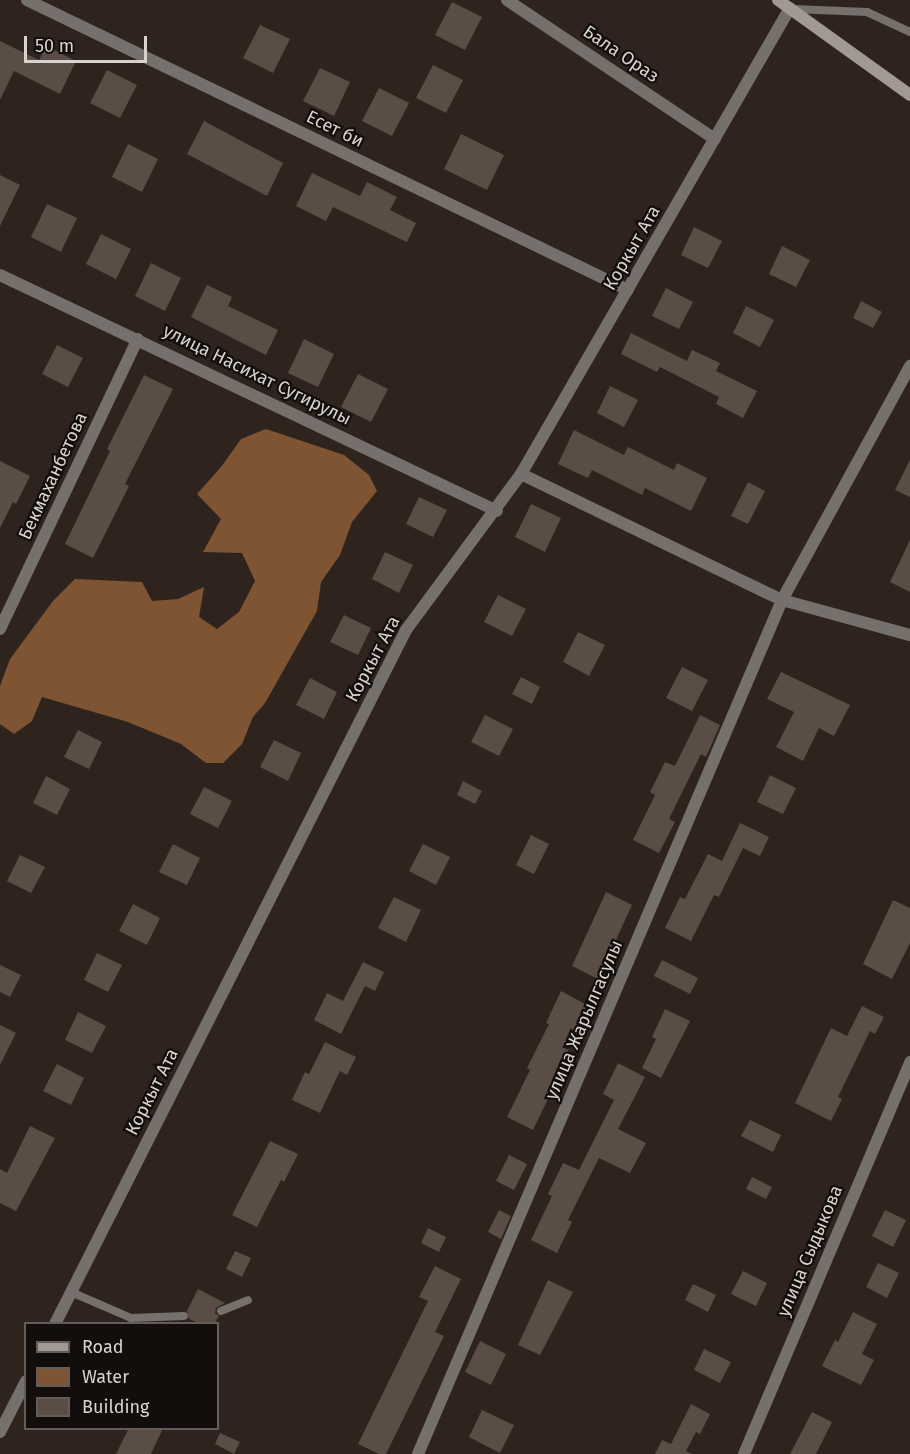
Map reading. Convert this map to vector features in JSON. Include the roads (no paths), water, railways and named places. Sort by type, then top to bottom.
[{"type":"main road","points":[[778,0],[910,95]]},
{"type":"street","name":"Есет би","points":[[27,0],[628,290]]},
{"type":"street","name":"Бала Ораз","points":[[507,0],[715,139]]},
{"type":"street","name":"Коркыт Ата","points":[[56,1322],[406,630],[497,511],[521,474],[790,8]]},
{"type":"street","name":"улица Насихат Сугирулы","points":[[0,275],[497,511]]},
{"type":"street","name":"Бекмаханбетова","points":[[0,629],[138,339]]},
{"type":"street","name":"улица Жарылгасулы","points":[[418,1454],[782,600],[910,366]]},
{"type":"street","points":[[521,474],[782,600],[910,635]]},
{"type":"street","name":"улица Сыдыкова","points":[[744,1454],[910,1062]]},
{"type":"street","points":[[0,1432],[24,1386]]},
{"type":"lane","points":[[790,8],[867,12],[910,32]]},
{"type":"lane","points":[[71,1292],[131,1318],[184,1316]]},
{"type":"lane","points":[[222,1311],[248,1300]]},
{"type":"water","points":[[266,429],[344,455],[369,475],[377,491],[352,522],[340,555],[321,582],[317,611],[265,703],[253,717],[242,744],[223,763],[206,763],[181,744],[128,722],[42,697],[32,721],[14,734],[0,724],[0,686],[10,659],[53,601],[75,579],[142,582],[152,601],[178,599],[204,587],[199,617],[217,629],[239,612],[255,581],[242,553],[203,552],[221,519],[197,494],[221,467],[241,439]]}]
